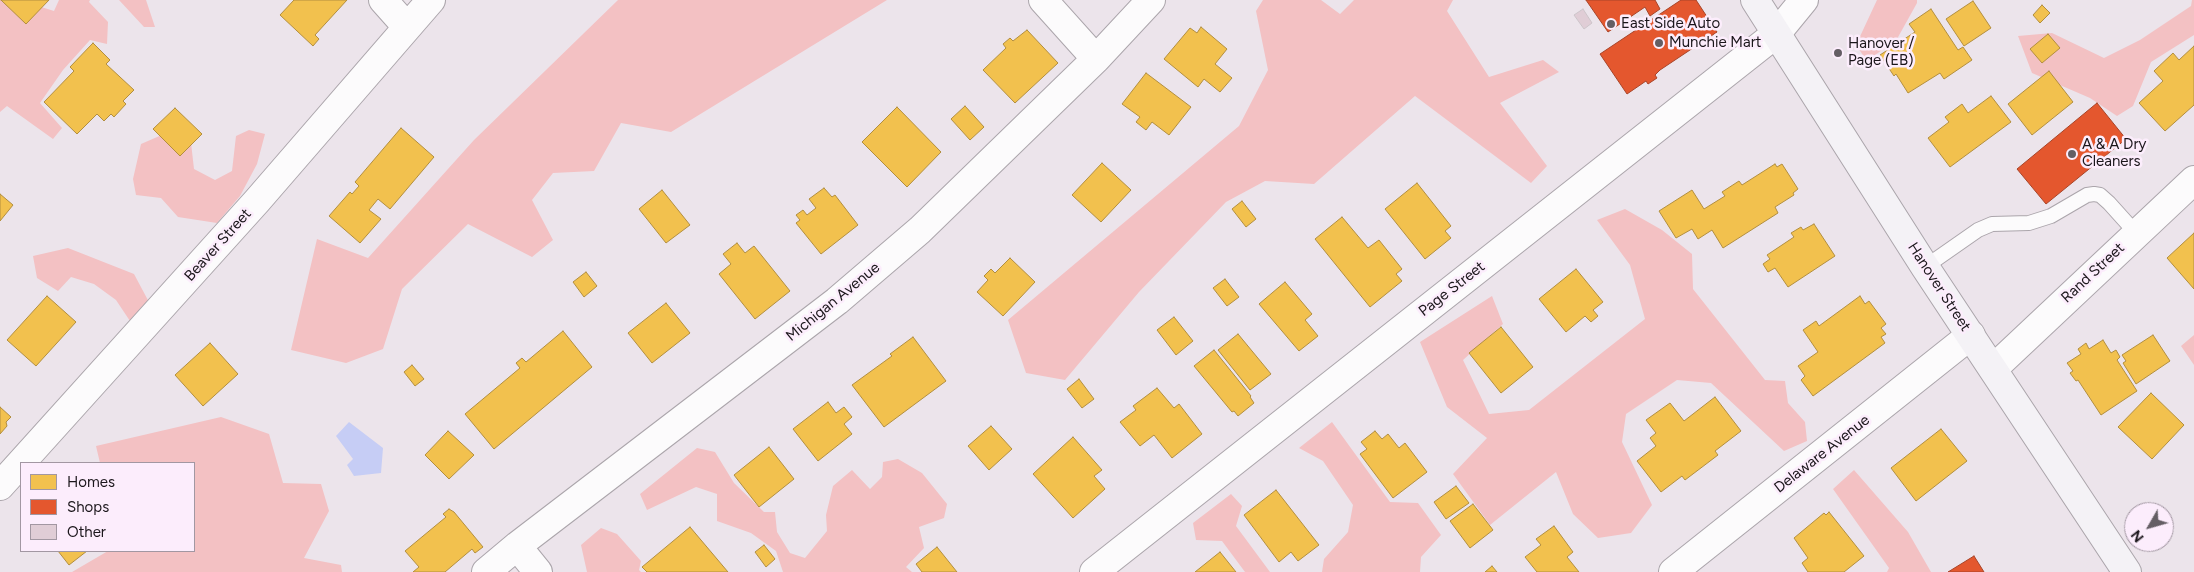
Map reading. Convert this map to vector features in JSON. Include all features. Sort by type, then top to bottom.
[{"type":"main road","name":"Hanover Street","points":[[1756,0],[1925,267],[1994,368],[2127,572]]},
{"type":"street","points":[[383,0],[407,27]]},
{"type":"street","name":"Beaver Street","points":[[22,462],[258,201],[431,0]]},
{"type":"street","points":[[1043,0],[1096,60]]},
{"type":"street","name":"Michigan Avenue","points":[[486,572],[516,546],[837,301],[920,230],[1096,60],[1151,0]]},
{"type":"street","name":"Page Street","points":[[1094,572],[1777,33],[1804,0]]},
{"type":"street","name":"Rand Street","points":[[1994,368],[2136,232],[2194,180]]},
{"type":"street","name":"Delaware Avenue","points":[[1673,572],[1971,335]]},
{"type":"street","name":"Beaver Street","points":[[0,486],[20,464]]},
{"type":"street","points":[[516,546],[538,572]]},
{"type":"lane","points":[[1925,267],[1978,230],[1992,224],[2030,223],[2051,216],[2087,195],[2100,195],[2136,232]]},
{"type":"shaded area","points":[[0,0],[19,0],[54,11],[59,0],[90,0],[89,2],[108,22],[107,44],[90,40],[63,70],[40,103],[62,128],[53,139],[7,106],[0,112]]},
{"type":"shaded area","points":[[119,0],[146,0],[155,27],[144,27]]},
{"type":"shaded area","points":[[618,0],[887,0],[671,132],[621,123],[594,171],[553,173],[532,200],[553,240],[532,257],[468,224],[402,289],[383,349],[346,363],[291,350],[317,239],[368,258],[474,140]]},
{"type":"shaded area","points":[[1263,0],[1321,0],[1340,14],[1354,0],[1453,0],[1447,11],[1489,77],[1543,60],[1559,72],[1500,103],[1547,166],[1531,183],[1415,96],[1314,184],[1265,181],[1226,202],[1139,292],[1065,380],[1026,373],[1008,320],[1239,126],[1268,70],[1256,11]]},
{"type":"shaded area","points":[[1877,0],[1917,0],[1917,3],[1897,39],[1867,61],[1856,45]]},
{"type":"shaded area","points":[[2192,0],[2194,0],[2194,35],[2151,62],[2133,106],[2117,116],[2090,98],[2032,73],[2018,36],[2052,33],[2104,58],[2140,40],[2191,6]]},
{"type":"shaded area","points":[[249,130],[265,134],[257,164],[240,196],[217,223],[178,217],[161,198],[136,195],[133,179],[141,144],[171,131],[190,134],[194,169],[215,180],[232,171],[236,136]]},
{"type":"shaded area","points":[[1625,209],[1662,230],[1692,254],[1693,289],[1765,380],[1785,381],[1788,403],[1805,422],[1807,441],[1784,451],[1711,383],[1677,380],[1626,414],[1622,442],[1652,505],[1631,533],[1598,538],[1573,514],[1556,472],[1490,525],[1453,474],[1487,438],[1447,407],[1420,342],[1492,296],[1503,324],[1463,360],[1489,414],[1529,410],[1645,319],[1630,265],[1597,220]]},
{"type":"shaded area","points":[[68,248],[134,274],[150,304],[130,321],[116,300],[94,284],[71,277],[58,291],[37,278],[33,256]]},
{"type":"shaded area","points":[[2194,335],[2194,365],[2181,346]]},
{"type":"shaded area","points":[[221,417],[269,434],[283,483],[321,484],[329,511],[304,558],[341,565],[342,572],[72,572],[106,552],[195,552],[195,462],[100,462],[96,446]]},
{"type":"shaded area","points":[[1332,422],[1390,502],[1418,503],[1441,535],[1421,557],[1420,572],[1322,572],[1324,559],[1348,532],[1353,505],[1323,461],[1299,448]]},
{"type":"shaded area","points":[[697,448],[715,452],[734,483],[764,512],[775,512],[777,532],[790,553],[805,558],[827,531],[826,515],[833,486],[852,470],[870,489],[882,477],[883,462],[898,459],[922,473],[947,504],[944,518],[919,527],[924,548],[906,567],[912,572],[783,572],[776,551],[751,533],[717,521],[717,494],[696,487],[647,510],[640,494]]},
{"type":"shaded area","points":[[1854,470],[1908,532],[1931,572],[1887,572],[1889,568],[1833,489]]},
{"type":"shaded area","points":[[1231,494],[1242,506],[1236,526],[1270,572],[1245,572],[1222,541],[1196,540],[1193,523]]},
{"type":"shaded area","points":[[601,528],[617,534],[641,561],[639,570],[641,572],[587,572],[581,545]]},
{"type":"water","points":[[349,422],[383,448],[381,473],[354,476],[347,465],[353,459],[336,436]]},
{"type":"building: Homes","points":[[1,0],[49,0],[26,24]]},
{"type":"building: Homes","points":[[294,0],[347,0],[315,35],[319,39],[313,46],[280,15]]},
{"type":"building: Homes","points":[[1973,1],[1991,28],[1964,46],[1946,19]]},
{"type":"building: Homes","points":[[2042,5],[2050,13],[2040,23],[2033,15]]},
{"type":"building: Homes","points":[[1931,9],[1958,50],[1963,47],[1972,60],[1944,79],[1940,73],[1908,93],[1896,74],[1894,76],[1880,55],[1915,32],[1909,24]]},
{"type":"building: Homes","points":[[1201,27],[1227,49],[1215,64],[1232,78],[1220,92],[1204,79],[1198,87],[1164,59],[1190,28],[1197,33]]},
{"type":"building: Homes","points":[[1027,30],[1058,63],[1015,103],[983,70],[1006,48],[1003,44],[1010,38],[1013,41]]},
{"type":"building: Homes","points":[[2048,34],[2060,48],[2042,63],[2030,49]]},
{"type":"building: Homes","points":[[93,43],[110,60],[106,64],[134,90],[123,101],[126,104],[114,117],[111,114],[104,121],[97,114],[77,134],[44,102],[74,71],[70,67]]},
{"type":"building: Homes","points":[[2194,46],[2194,105],[2165,131],[2139,103],[2163,81],[2154,71],[2173,53],[2179,60]]},
{"type":"building: Homes","points":[[2049,71],[2073,102],[2032,135],[2008,104]]},
{"type":"building: Homes","points":[[1146,73],[1191,107],[1169,135],[1152,122],[1146,130],[1136,122],[1140,117],[1122,104]]},
{"type":"building: Homes","points":[[1991,96],[2011,122],[1950,167],[1928,138],[1949,122],[1945,117],[1962,104],[1968,113]]},
{"type":"building: Homes","points":[[965,106],[984,127],[970,140],[951,119]]},
{"type":"building: Homes","points":[[897,107],[941,152],[907,187],[862,142]]},
{"type":"building: Homes","points":[[175,108],[202,134],[180,156],[153,129]]},
{"type":"building: Homes","points":[[401,128],[434,157],[390,209],[378,199],[369,210],[381,219],[360,243],[329,216],[350,192],[352,194],[359,186],[355,182]]},
{"type":"building: Homes","points":[[1102,163],[1131,190],[1101,222],[1072,195]]},
{"type":"building: Homes","points":[[1775,164],[1777,167],[1782,164],[1798,189],[1793,193],[1794,195],[1775,207],[1778,213],[1723,248],[1712,230],[1698,239],[1692,229],[1676,238],[1659,211],[1692,190],[1704,209],[1725,196],[1722,192],[1739,181],[1742,185]]},
{"type":"building: Homes","points":[[1417,183],[1451,226],[1445,231],[1451,238],[1425,259],[1385,209]]},
{"type":"building: Homes","points":[[824,188],[832,197],[835,195],[858,225],[821,254],[796,223],[800,220],[796,215],[803,210],[807,215],[816,208],[809,199]]},
{"type":"building: Homes","points":[[662,190],[690,225],[666,243],[639,209]]},
{"type":"building: Homes","points":[[0,194],[13,205],[0,221]]},
{"type":"building: Homes","points":[[1242,201],[1256,219],[1246,227],[1232,209]]},
{"type":"building: Homes","points":[[1342,217],[1368,248],[1379,240],[1402,269],[1396,274],[1402,281],[1370,307],[1315,239]]},
{"type":"building: Homes","points":[[1814,224],[1835,256],[1788,287],[1775,268],[1768,272],[1763,264],[1770,259],[1767,255],[1794,237],[1791,233],[1801,227],[1803,230]]},
{"type":"building: Homes","points":[[2194,233],[2194,289],[2167,258]]},
{"type":"building: Homes","points":[[737,243],[745,253],[754,246],[790,291],[755,319],[719,274],[731,264],[723,254]]},
{"type":"building: Homes","points":[[1010,258],[1035,282],[1003,316],[977,292],[988,280],[984,276],[991,269],[995,273]]},
{"type":"building: Homes","points":[[1576,269],[1603,302],[1593,310],[1598,316],[1591,322],[1585,316],[1566,332],[1539,299]]},
{"type":"building: Homes","points":[[586,272],[597,286],[584,297],[573,282]]},
{"type":"building: Homes","points":[[1225,279],[1239,297],[1227,306],[1213,288]]},
{"type":"building: Homes","points":[[1285,282],[1312,314],[1305,320],[1318,336],[1299,351],[1259,304]]},
{"type":"building: Homes","points":[[47,296],[76,322],[36,366],[7,340]]},
{"type":"building: Homes","points":[[1860,296],[1865,304],[1869,301],[1886,324],[1881,328],[1886,334],[1881,337],[1885,343],[1813,396],[1801,380],[1805,376],[1798,366],[1818,352],[1803,330],[1816,321],[1819,326]]},
{"type":"building: Homes","points":[[666,303],[690,333],[652,363],[628,333]]},
{"type":"building: Homes","points":[[1174,317],[1193,341],[1176,355],[1157,330]]},
{"type":"building: Homes","points":[[1501,327],[1533,367],[1501,393],[1469,353]]},
{"type":"building: Homes","points":[[563,331],[592,367],[494,449],[465,414],[520,368],[516,363],[522,358],[526,362]]},
{"type":"building: Homes","points":[[1238,334],[1271,374],[1250,390],[1218,350]]},
{"type":"building: Homes","points":[[2153,335],[2170,361],[2136,384],[2123,363],[2126,361],[2122,355]]},
{"type":"building: Homes","points":[[913,337],[946,381],[884,427],[852,385],[892,356],[890,354]]},
{"type":"building: Homes","points":[[2103,340],[2111,353],[2116,350],[2120,357],[2117,360],[2137,391],[2101,415],[2078,380],[2076,381],[2070,373],[2073,371],[2067,363],[2081,354],[2078,349],[2086,343],[2089,349]]},
{"type":"building: Homes","points":[[210,343],[238,374],[203,406],[175,375]]},
{"type":"building: Homes","points":[[1214,350],[1251,396],[1254,403],[1238,416],[1234,411],[1232,412],[1194,366]]},
{"type":"building: Homes","points":[[412,365],[424,379],[415,386],[404,372]]},
{"type":"building: Homes","points":[[1079,379],[1094,399],[1082,408],[1067,389]]},
{"type":"building: Homes","points":[[1157,388],[1174,408],[1179,404],[1202,434],[1172,458],[1154,435],[1140,446],[1120,422],[1136,410],[1133,406]]},
{"type":"building: Homes","points":[[2151,393],[2184,425],[2152,459],[2118,427]]},
{"type":"building: Homes","points":[[1715,397],[1741,431],[1715,451],[1718,455],[1685,480],[1682,476],[1661,492],[1637,461],[1656,446],[1650,438],[1656,433],[1646,420],[1670,403],[1684,421]]},
{"type":"building: Homes","points":[[828,402],[836,413],[844,407],[852,417],[844,424],[852,434],[818,461],[793,429]]},
{"type":"building: Homes","points":[[0,407],[11,417],[6,422],[7,426],[0,434]]},
{"type":"building: Homes","points":[[991,426],[1012,449],[989,470],[968,446]]},
{"type":"building: Homes","points":[[1941,429],[1967,461],[1916,501],[1891,468]]},
{"type":"building: Homes","points":[[448,431],[474,455],[449,479],[425,455]]},
{"type":"building: Homes","points":[[1375,431],[1382,439],[1388,434],[1399,448],[1405,443],[1427,472],[1393,498],[1360,454],[1367,449],[1361,442]]},
{"type":"building: Homes","points":[[1073,437],[1102,470],[1094,476],[1105,489],[1073,518],[1033,474]]},
{"type":"building: Homes","points":[[769,447],[794,479],[759,507],[734,475]]},
{"type":"building: Homes","points":[[1456,486],[1469,503],[1446,519],[1434,502]]},
{"type":"building: Homes","points":[[1276,490],[1319,545],[1298,561],[1291,552],[1279,562],[1244,515]]},
{"type":"building: Homes","points":[[1473,504],[1493,530],[1470,548],[1450,521]]},
{"type":"building: Homes","points":[[449,509],[454,512],[483,547],[475,553],[472,549],[445,572],[413,572],[419,567],[405,551],[446,517],[443,514]]},
{"type":"building: Homes","points":[[1829,512],[1864,556],[1844,572],[1808,572],[1802,563],[1808,558],[1794,538],[1824,513],[1826,515]]},
{"type":"building: Homes","points":[[1554,526],[1573,552],[1567,557],[1579,572],[1537,572],[1525,557],[1541,545],[1536,539]]},
{"type":"building: Homes","points":[[690,527],[728,572],[647,572],[642,567]]},
{"type":"building: Homes","points":[[764,545],[775,559],[766,567],[755,552]]},
{"type":"building: Homes","points":[[937,547],[957,572],[922,572],[916,564]]},
{"type":"building: Homes","points":[[59,552],[86,552],[69,565]]},
{"type":"building: Homes","points":[[1220,552],[1236,572],[1195,572]]},
{"type":"building: Homes","points":[[1492,566],[1497,572],[1485,572]]},
{"type":"building: Shops","name":"East Side Auto","points":[[1586,0],[1655,0],[1660,9],[1650,16],[1645,7],[1608,32]]},
{"type":"building: Shops","name":"Munchie Mart","points":[[1681,0],[1696,0],[1717,32],[1660,70],[1655,75],[1657,78],[1648,84],[1646,81],[1627,94],[1600,54]]},
{"type":"building: Shops","name":"A & A Dry Cleaners","points":[[2097,103],[2126,139],[2046,204],[2017,169]]},
{"type":"building: Shops","points":[[1974,556],[1984,572],[1948,572]]},
{"type":"building: Other","points":[[1583,9],[1592,23],[1584,29],[1574,15]]},
{"type":"place","name":"East Side Auto","points":[[1611,24]]},
{"type":"place","name":"Munchie Mart","points":[[1659,43]]},
{"type":"place","name":"Hanover / Page (EB)","points":[[1838,53]]},
{"type":"place","name":"A & A Dry Cleaners","points":[[2072,154]]}]
